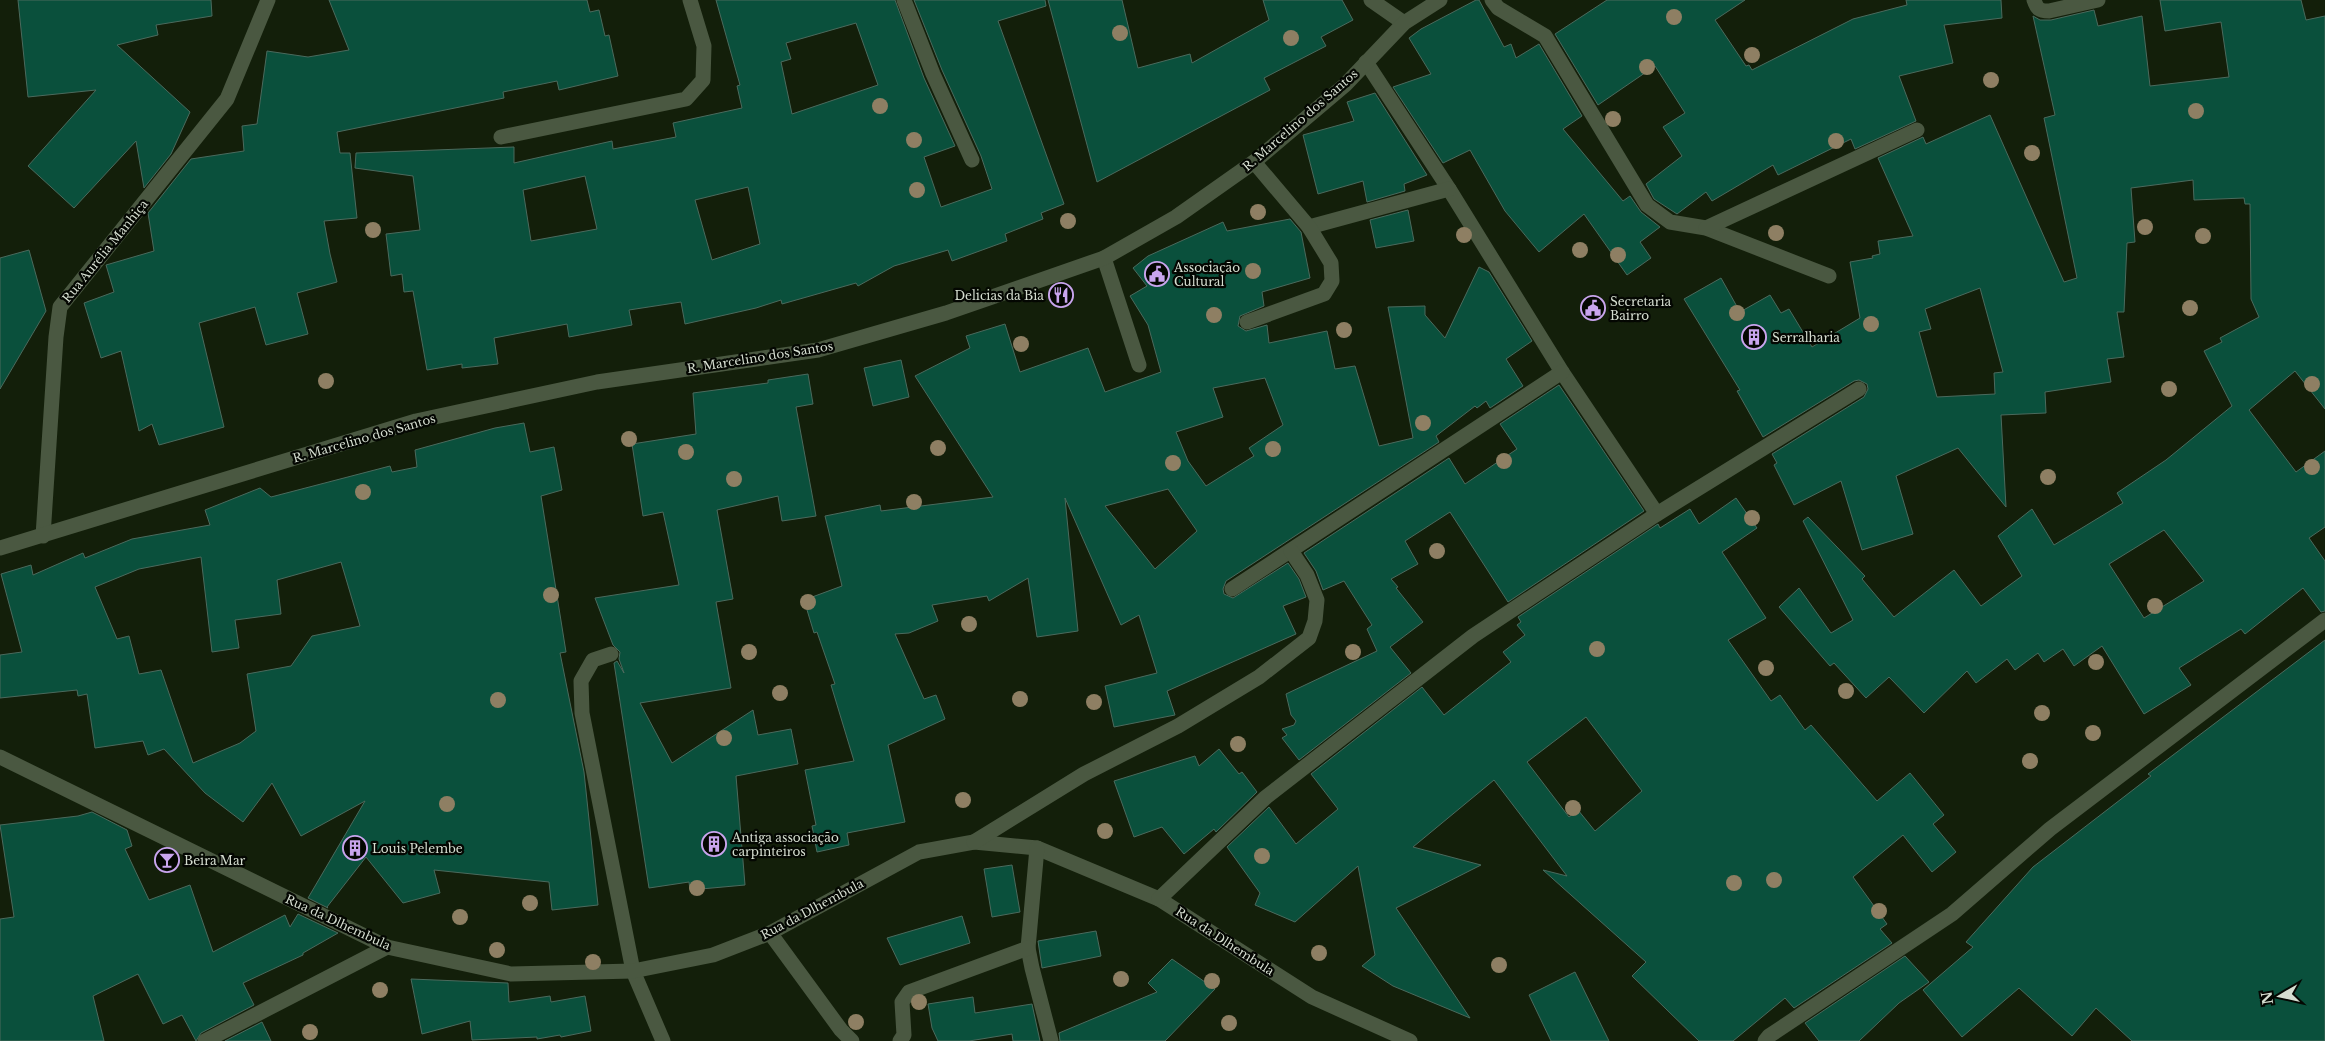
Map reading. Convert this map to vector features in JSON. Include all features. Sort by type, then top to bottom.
[{"type":"street","name":"Rua Aurélia Manhiça","points":[[43,536],[56,337],[60,307],[227,99],[268,0]]},
{"type":"street","points":[[501,137],[686,99],[703,80],[704,46],[690,0]]},
{"type":"street","points":[[904,0],[933,74],[972,160]]},
{"type":"street","points":[[1371,0],[1404,23]]},
{"type":"street","name":"R. Marcelino dos Santos","points":[[0,548],[416,420],[597,382],[818,350],[946,313],[1104,258],[1176,217],[1254,162],[1345,85],[1404,23],[1440,0]]},
{"type":"street","points":[[1492,0],[1498,8],[1545,36],[1647,205],[1670,222],[1706,228],[1829,276]]},
{"type":"street","points":[[2034,0],[2036,8],[2049,11],[2098,0]]},
{"type":"street","points":[[1366,62],[1449,189],[1562,372],[1657,514]]},
{"type":"street","points":[[1706,228],[1917,130]]},
{"type":"street","points":[[1247,322],[1324,294],[1332,281],[1331,264],[1309,227],[1254,162]]},
{"type":"street","points":[[1309,227],[1449,189]]},
{"type":"street","points":[[1104,258],[1139,365]]},
{"type":"street","points":[[1232,589],[1562,372]]},
{"type":"street","points":[[1159,898],[1265,798],[1473,636],[1657,514],[1859,389]]},
{"type":"street","points":[[974,842],[1084,774],[1186,722],[1260,676],[1309,638],[1315,621],[1317,600],[1308,575],[1291,551]]},
{"type":"street","points":[[1765,1041],[1769,1036],[1952,914],[2050,829],[2325,620]]},
{"type":"street","points":[[612,654],[593,660],[581,681],[582,713],[633,971],[663,1041]]},
{"type":"street","name":"Rua da Dlhembula","points":[[0,757],[387,947],[511,974],[633,971],[714,955],[770,933],[919,852],[974,842],[1036,848],[1159,898],[1312,997],[1410,1041]]},
{"type":"street","points":[[1036,848],[1028,948],[1051,1041]]},
{"type":"street","points":[[770,933],[841,1030],[852,1041]]},
{"type":"street","points":[[205,1041],[387,947]]},
{"type":"street","points":[[900,1041],[904,1035],[902,1002],[909,992],[1028,948]]},
{"type":"building","points":[[18,0],[211,0],[212,16],[156,25],[158,35],[117,45],[190,112],[171,154],[144,188],[136,141],[74,208],[28,166],[96,90],[28,97]]},
{"type":"building","points":[[329,0],[587,0],[590,12],[599,10],[605,36],[609,35],[618,76],[559,90],[557,81],[503,92],[504,98],[337,132],[340,153],[350,153],[357,218],[324,221],[337,282],[297,293],[308,334],[266,345],[255,307],[199,323],[224,427],[159,445],[152,424],[139,431],[121,351],[101,358],[84,303],[114,292],[106,265],[154,251],[148,213],[191,159],[244,151],[242,126],[257,124],[267,51],[308,57],[349,50]]},
{"type":"building","points":[[716,0],[895,0],[924,78],[955,146],[924,157],[941,207],[992,189],[981,156],[942,70],[914,0],[1045,0],[1046,6],[998,21],[1064,204],[1041,213],[1043,219],[1005,234],[1007,241],[952,261],[948,250],[894,266],[858,286],[856,283],[782,304],[781,300],[756,308],[685,324],[681,302],[629,310],[632,325],[569,337],[567,324],[494,338],[498,364],[462,368],[462,364],[427,370],[413,291],[404,292],[402,274],[391,276],[386,234],[420,230],[413,176],[355,168],[356,153],[514,147],[514,163],[612,141],[613,149],[676,137],[673,123],[742,108],[737,86],[740,85]],"holes":[[[856,23],[878,85],[792,114],[781,62],[791,59],[786,43]],[[585,176],[597,229],[531,241],[523,190]],[[748,187],[760,244],[712,260],[695,200]]]},
{"type":"building","points":[[1048,0],[1122,0],[1138,68],[1190,54],[1192,63],[1269,20],[1263,0],[1342,0],[1353,20],[1321,37],[1326,46],[1264,78],[1270,90],[1097,182]]},
{"type":"building","points":[[1479,0],[1504,47],[1511,44],[1516,58],[1539,44],[1582,116],[1563,129],[1623,201],[1630,196],[1641,212],[1660,227],[1640,242],[1651,258],[1627,275],[1584,214],[1539,252],[1505,211],[1470,150],[1443,163],[1393,87],[1431,74],[1409,38],[1421,29]]},
{"type":"building","points":[[1607,0],[1745,0],[1715,20],[1746,66],[1749,65],[1752,70],[1853,19],[1907,5],[1906,0],[2001,0],[2002,18],[1944,25],[1953,63],[1899,76],[1916,121],[1855,149],[1851,139],[1778,175],[1773,165],[1712,201],[1706,192],[1677,214],[1654,199],[1646,184],[1682,156],[1663,127],[1685,113],[1655,66],[1598,105],[1555,34]]},
{"type":"building","points":[[2160,0],[2301,0],[2306,20],[2325,16],[2325,409],[2295,371],[2249,410],[2296,472],[2325,451],[2325,527],[2309,538],[2325,561],[2325,611],[2321,612],[2303,588],[2245,634],[2241,629],[2179,668],[2191,685],[2144,714],[2102,646],[2074,666],[2063,649],[2044,662],[2038,653],[2015,670],[2007,659],[1976,683],[1967,671],[1924,713],[1889,677],[1866,698],[1834,663],[1830,666],[1779,607],[1799,588],[1831,633],[1853,620],[1803,521],[1808,517],[1865,576],[1862,579],[1894,617],[1954,570],[1981,606],[2022,576],[1998,536],[2032,509],[2054,545],[2123,503],[2117,493],[2166,460],[2232,406],[2204,351],[2222,342],[2220,338],[2259,317],[2251,299],[2250,204],[2245,204],[2244,198],[2194,200],[2193,180],[2131,188],[2135,242],[2127,243],[2124,312],[2117,312],[2124,357],[2107,359],[2111,382],[2045,392],[2046,413],[2001,415],[2006,507],[1958,448],[1896,476],[1913,534],[1862,550],[1841,481],[1794,505],[1774,465],[1777,463],[1772,454],[1864,397],[1868,389],[1867,384],[1859,380],[1854,381],[1763,437],[1737,391],[1740,390],[1684,299],[1721,278],[1740,312],[1770,295],[1781,313],[1789,309],[1812,347],[1860,318],[1850,262],[1873,258],[1872,256],[1880,254],[1878,241],[1913,236],[1878,158],[1923,137],[1926,144],[1990,115],[2064,282],[2077,278],[2044,118],[2055,115],[2033,16],[2040,20],[2051,20],[2094,10],[2098,26],[2142,16],[2150,86],[2229,77],[2221,22],[2165,31]],"holes":[[[1980,288],[2003,372],[1994,373],[1995,394],[1937,397],[1919,332],[1931,329],[1925,309]],[[2164,530],[2204,581],[2144,618],[2109,564]]]},
{"type":"building","points":[[1375,93],[1427,175],[1404,184],[1405,191],[1367,202],[1363,181],[1318,194],[1303,135],[1354,121],[1347,102]]},
{"type":"building","points":[[1408,210],[1414,241],[1376,248],[1370,220]]},
{"type":"building","points":[[1290,219],[1301,232],[1310,278],[1262,292],[1264,306],[1240,316],[1238,326],[1246,331],[1267,325],[1269,343],[1327,331],[1335,369],[1355,366],[1379,446],[1413,438],[1388,307],[1425,306],[1425,315],[1445,338],[1479,267],[1489,272],[1532,341],[1506,359],[1523,386],[1490,408],[1486,401],[1477,408],[1475,406],[1436,436],[1439,442],[1226,581],[1223,589],[1224,594],[1233,598],[1288,563],[1299,579],[1306,597],[1283,606],[1296,634],[1167,691],[1175,715],[1114,727],[1105,686],[1157,673],[1139,615],[1121,625],[1065,498],[1078,631],[1037,637],[1028,578],[989,601],[987,596],[932,605],[938,621],[909,633],[895,634],[924,699],[936,695],[945,719],[888,745],[905,822],[847,833],[849,845],[817,852],[812,826],[816,825],[805,770],[854,761],[831,685],[835,684],[817,632],[814,633],[804,600],[842,586],[825,516],[880,505],[881,511],[993,497],[915,376],[970,348],[966,336],[1005,324],[1020,372],[1088,348],[1105,392],[1161,372],[1148,325],[1130,296],[1147,286],[1133,268],[1148,256],[1223,222],[1227,231]],"holes":[[[1265,378],[1283,425],[1249,448],[1254,456],[1206,486],[1188,461],[1176,432],[1223,417],[1213,388]],[[1168,489],[1197,531],[1155,569],[1105,506]]]},
{"type":"building","points":[[29,250],[46,311],[0,389],[0,258]]},
{"type":"building","points":[[901,360],[909,397],[873,406],[864,368]]},
{"type":"building","points":[[808,374],[813,404],[796,407],[816,516],[782,521],[778,496],[717,510],[733,599],[716,602],[731,688],[640,703],[672,763],[753,710],[758,735],[791,729],[798,764],[736,776],[745,885],[690,890],[689,882],[649,888],[614,663],[617,661],[624,673],[619,659],[620,652],[613,645],[595,598],[679,585],[663,512],[643,516],[632,444],[696,434],[693,393],[768,383],[768,380]]},
{"type":"building","points":[[1559,385],[1644,511],[1508,602],[1450,512],[1405,541],[1418,564],[1391,579],[1423,622],[1390,647],[1411,673],[1299,760],[1282,738],[1287,735],[1282,729],[1294,725],[1296,721],[1291,715],[1286,694],[1377,651],[1367,629],[1372,625],[1344,581],[1323,590],[1316,571],[1304,553],[1449,458],[1465,484],[1517,449],[1500,424]]},
{"type":"building","points":[[524,423],[530,452],[554,447],[562,490],[541,496],[566,652],[560,653],[584,772],[598,905],[552,910],[549,882],[434,870],[440,893],[403,903],[366,857],[328,908],[308,898],[365,801],[301,836],[272,783],[243,822],[205,793],[164,749],[148,755],[143,741],[95,748],[87,694],[78,696],[77,690],[0,698],[0,655],[22,652],[1,574],[31,565],[33,575],[83,553],[85,558],[132,539],[210,525],[205,510],[260,488],[271,497],[390,466],[392,472],[417,467],[415,450],[495,428]],"holes":[[[201,557],[212,652],[239,648],[235,620],[281,614],[277,580],[341,562],[360,626],[312,636],[291,666],[247,674],[256,731],[240,743],[193,763],[161,670],[139,674],[129,636],[117,639],[95,587],[139,569]]]},
{"type":"building","points":[[1736,498],[1757,528],[1722,552],[1766,618],[1728,640],[1771,701],[1780,695],[1805,730],[1811,725],[1877,801],[1910,773],[1944,815],[1933,824],[1956,852],[1932,872],[1903,835],[1853,877],[1887,924],[1880,929],[1892,943],[1794,1008],[1785,998],[1733,1041],[1699,1041],[1632,976],[1646,962],[1543,870],[1567,876],[1494,780],[1413,847],[1481,865],[1396,908],[1470,1018],[1393,986],[1362,966],[1375,955],[1358,866],[1295,922],[1255,905],[1260,893],[1227,847],[1269,807],[1296,844],[1338,809],[1311,774],[1422,687],[1444,715],[1511,662],[1503,652],[1525,635],[1517,625],[1521,622],[1518,617],[1658,524],[1660,528],[1690,509],[1699,524]],"holes":[[[1586,717],[1642,791],[1595,831],[1578,810],[1569,817],[1527,762]]]},
{"type":"building","points":[[2325,640],[2325,1041],[2132,1041],[2096,1008],[2072,1036],[2019,988],[1962,1037],[1923,990],[1973,947],[1966,942],[2033,867],[2151,776],[2148,774]]},
{"type":"building","points":[[1219,749],[1239,774],[1242,772],[1257,792],[1216,832],[1214,829],[1184,854],[1162,827],[1134,837],[1114,781],[1195,756],[1199,766]]},
{"type":"building","points":[[92,812],[127,830],[132,846],[125,849],[149,900],[190,885],[213,952],[285,915],[290,927],[298,914],[338,933],[303,953],[303,955],[243,983],[254,1005],[201,1033],[196,1041],[182,1015],[163,1024],[138,974],[93,996],[104,1041],[0,1041],[0,919],[14,917],[0,825],[78,816]]},
{"type":"building","points":[[1012,865],[1020,912],[992,917],[984,869]]},
{"type":"building","points":[[962,916],[970,943],[900,965],[887,938]]},
{"type":"building","points":[[1096,931],[1101,956],[1042,968],[1038,941]]},
{"type":"building","points":[[1905,956],[1929,982],[1899,1003],[1859,1041],[1819,1041],[1805,1023]]},
{"type":"building","points":[[1172,959],[1215,989],[1165,1041],[1060,1041],[1059,1033],[1157,992],[1148,983]]},
{"type":"building","points":[[1575,972],[1609,1041],[1551,1041],[1529,995]]},
{"type":"building","points":[[411,979],[508,983],[509,1002],[550,996],[551,1002],[585,996],[591,1031],[561,1037],[560,1035],[537,1039],[537,1037],[472,1040],[470,1021],[422,1034]]},
{"type":"building","points":[[973,997],[975,1013],[1032,1004],[1040,1041],[1013,1041],[1012,1034],[969,1041],[938,1041],[932,1028],[928,1004]]},
{"type":"building","points":[[262,1022],[271,1041],[225,1041]]},
{"type":"place","name":"Associação Cultural","points":[[1157,274]]},
{"type":"place","name":"Delicias da Bia","points":[[1061,295]]},
{"type":"place","name":"Secretaria Bairro","points":[[1593,308]]},
{"type":"place","name":"Serralharia","points":[[1754,337]]},
{"type":"place","name":"Antiga associação carpinteiros","points":[[714,844]]},
{"type":"place","name":"Louis Pelembe","points":[[355,848]]},
{"type":"place","name":"Beira Mar","points":[[167,860]]}]
